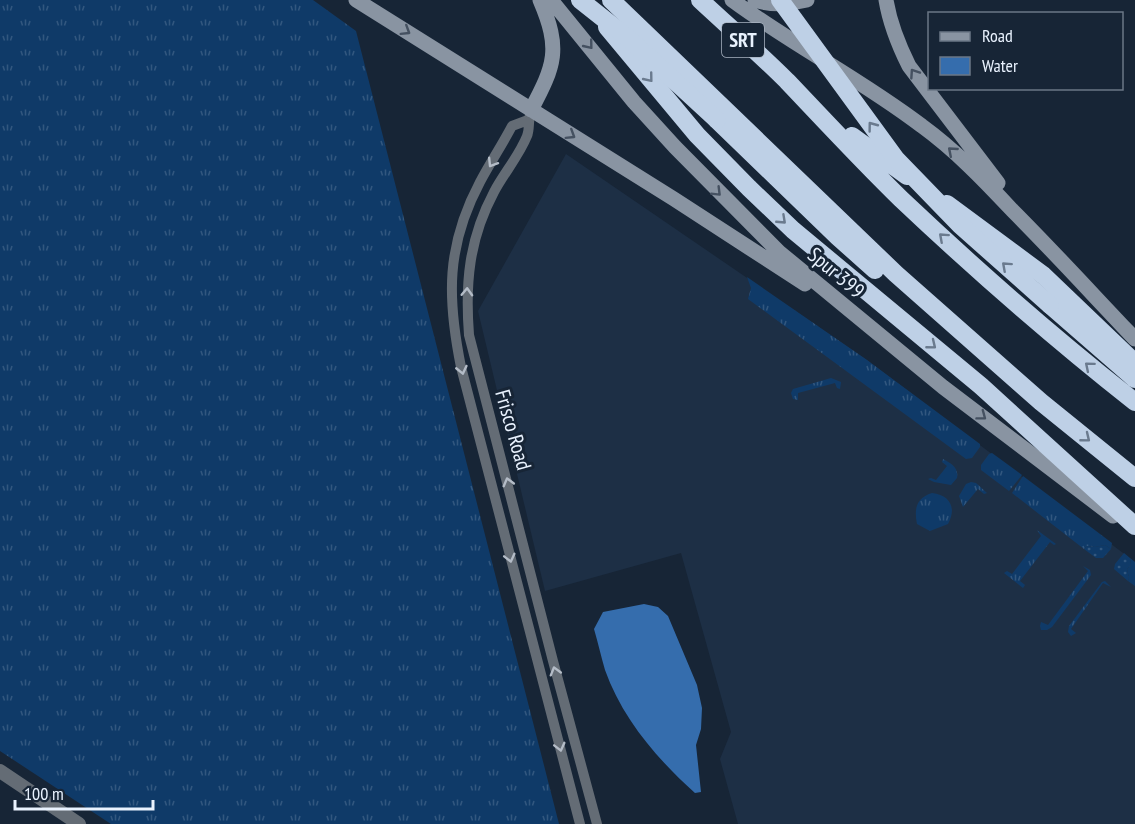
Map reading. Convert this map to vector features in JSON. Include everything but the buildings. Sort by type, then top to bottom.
[{"type":"highway","points":[[580,0],[628,38],[717,120],[837,237],[948,334],[990,370],[1041,402]]},
{"type":"highway","points":[[585,0],[697,135],[749,188],[801,237],[981,386],[1135,526]]},
{"type":"highway","points":[[611,0],[888,266],[1041,402],[1135,478]]},
{"type":"highway","name":"SRT","points":[[700,0],[786,80],[839,138],[902,199],[1087,364],[1135,402]]},
{"type":"highway","points":[[780,0],[902,165],[960,225],[1135,380]]},
{"type":"highway","points":[[786,80],[866,147],[1043,275],[1135,363]]},
{"type":"main road","points":[[356,0],[530,115],[853,315]]},
{"type":"main road","points":[[530,115],[549,76],[553,58],[554,41],[540,0]]},
{"type":"main road","name":"Spur 399","points":[[551,0],[634,102],[699,173],[779,252],[943,387],[1135,533]]},
{"type":"main road","points":[[732,0],[885,99],[924,127],[978,175],[1135,339]]},
{"type":"main road","points":[[755,0],[787,5],[807,0]]},
{"type":"main road","points":[[886,0],[889,18],[898,44],[909,66],[1038,236]]},
{"type":"street","name":"Frisco Road","points":[[530,115],[528,134],[488,204],[474,244],[467,279],[469,335],[597,824]]},
{"type":"street","points":[[530,115],[512,126],[480,182],[460,230],[454,253],[451,298],[455,336],[579,819],[593,809]]},
{"type":"street","points":[[455,336],[469,335]]},
{"type":"street","points":[[519,592],[535,588]]},
{"type":"street","points":[[0,771],[79,824]]},
{"type":"shaded area","points":[[566,154],[867,360],[1135,562],[1135,824],[738,824],[720,759],[731,732],[681,553],[545,591],[478,311]]},
{"type":"green space","points":[[0,0],[313,0],[356,31],[559,824],[111,824],[0,751]]},
{"type":"green space","points":[[747,277],[867,360],[980,444],[972,458],[966,459],[748,299],[751,288]]},
{"type":"green space","points":[[831,378],[841,382],[840,389],[835,383],[798,393],[798,400],[793,399],[791,393],[793,389]]},
{"type":"green space","points":[[992,453],[1022,475],[1009,491],[981,470],[981,465]]},
{"type":"green space","points":[[943,459],[957,471],[957,478],[951,485],[928,479],[936,480],[947,466],[942,462]]},
{"type":"green space","points":[[1023,476],[1112,543],[1111,549],[1105,545],[1087,546],[1084,549],[1012,493]]},
{"type":"green space","points":[[976,483],[987,493],[984,494],[978,489],[963,507],[959,496],[966,484]]},
{"type":"green space","points":[[932,493],[947,499],[952,513],[948,524],[930,531],[917,524],[916,514],[919,501]]},
{"type":"green space","points":[[1037,530],[1056,544],[1050,542],[1020,581],[1025,585],[1023,588],[1004,573],[1007,571],[1012,574],[1041,536]]},
{"type":"green space","points":[[1105,545],[1111,549],[1103,558],[1096,558],[1084,549],[1087,546]]},
{"type":"green space","points":[[1124,553],[1130,558],[1131,565],[1127,569],[1128,581],[1114,569],[1115,564]]},
{"type":"green space","points":[[1130,558],[1135,562],[1135,586],[1128,581],[1127,569],[1131,565]]},
{"type":"green space","points":[[1083,566],[1090,570],[1091,575],[1052,627],[1041,630],[1041,622],[1048,625],[1088,571]]},
{"type":"green space","points":[[1105,581],[1111,587],[1103,583],[1071,629],[1076,633],[1071,636],[1068,632],[1069,626],[1102,582]]},
{"type":"water","points":[[644,604],[658,607],[668,616],[697,685],[702,708],[701,729],[696,745],[701,792],[695,793],[681,780],[642,737],[621,705],[605,670],[594,629],[603,612]]}]
